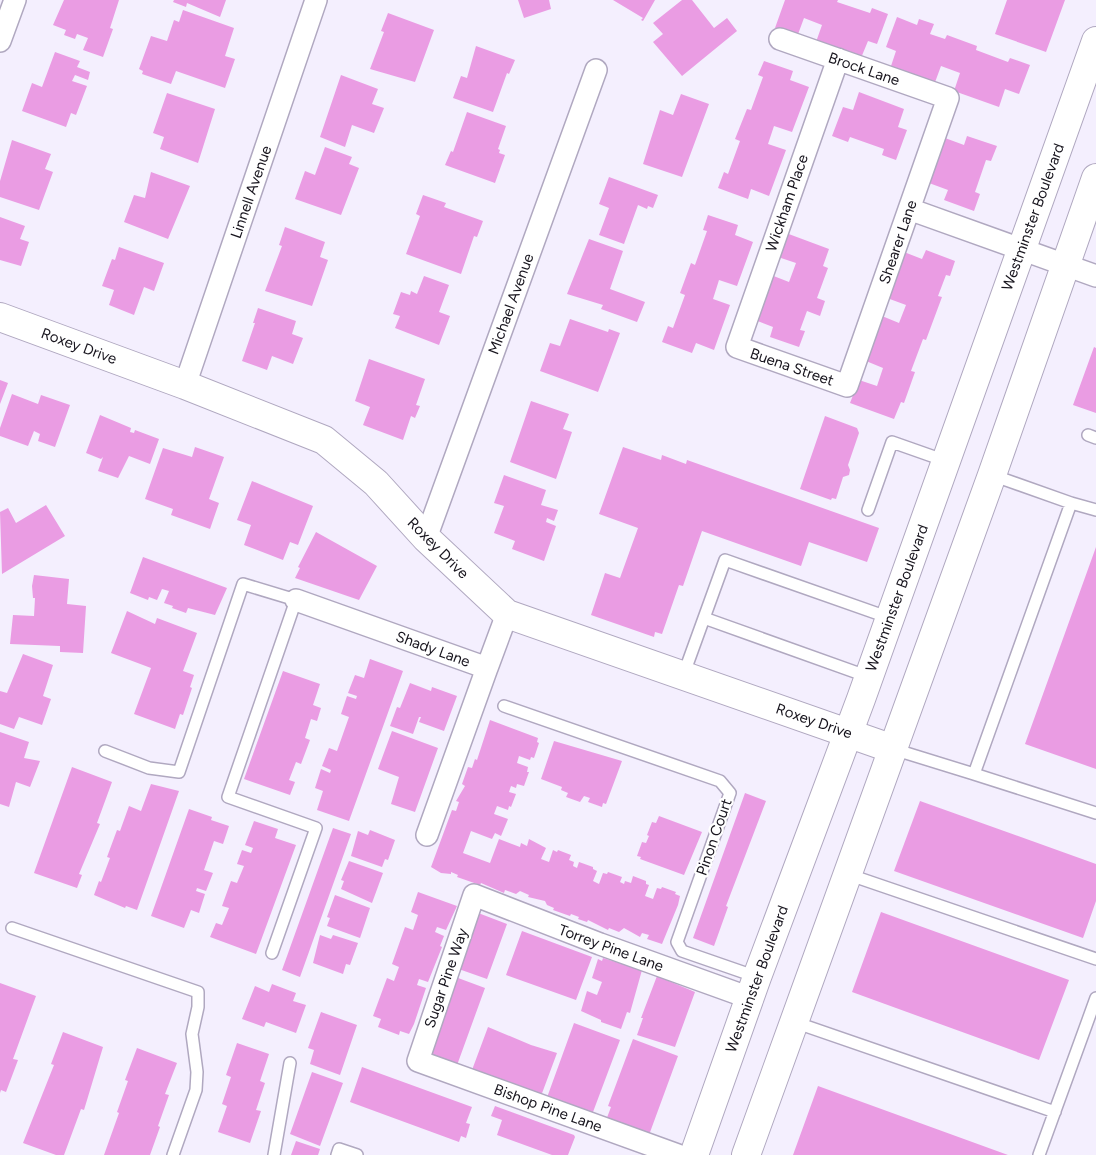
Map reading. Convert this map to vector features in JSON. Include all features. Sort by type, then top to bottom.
[{"type":"main road","name":"Westminster Boulevard","points":[[694,1155],[753,988],[849,733],[1096,40]]},
{"type":"main road","points":[[746,1155],[992,474],[1096,178]]},
{"type":"main road","name":"Roxey Drive","points":[[0,317],[185,385],[324,440],[376,483],[426,538],[507,614],[893,749]]},
{"type":"street","points":[[0,41],[15,0]]},
{"type":"street","name":"Linnell Avenue","points":[[185,385],[316,0]]},
{"type":"street","name":"Brock Lane","points":[[780,39],[948,98]]},
{"type":"street","name":"Wickham Place","points":[[737,347],[838,59]]},
{"type":"street","name":"Michael Avenue","points":[[426,538],[596,70]]},
{"type":"street","name":"Shearer Lane","points":[[847,386],[948,98]]},
{"type":"street","points":[[909,209],[1096,276]]},
{"type":"street","name":"Buena Street","points":[[737,347],[847,386]]},
{"type":"street","name":"Shady Lane","points":[[296,600],[487,668],[427,835]]},
{"type":"street","points":[[487,668],[507,614]]},
{"type":"street","name":"Torrey Pine Lane","points":[[474,896],[600,944],[753,988]]},
{"type":"street","name":"Sugar Pine Way","points":[[418,1062],[474,896]]},
{"type":"street","name":"Bishop Pine Lane","points":[[418,1062],[678,1155]]},
{"type":"lane","points":[[868,510],[892,442],[946,461]]},
{"type":"lane","points":[[992,474],[1071,503],[1096,510]]},
{"type":"lane","points":[[974,774],[1071,503]]},
{"type":"lane","points":[[683,676],[725,560],[890,618]]},
{"type":"lane","points":[[105,751],[149,768],[179,772],[243,584],[296,600],[228,797],[316,828],[272,953]]},
{"type":"lane","points":[[704,618],[869,677]]},
{"type":"lane","name":"Pinon Court","points":[[504,706],[720,781],[730,793],[677,942],[682,951],[753,988]]},
{"type":"lane","points":[[893,749],[1096,813]]},
{"type":"lane","points":[[848,874],[1096,960]]},
{"type":"lane","points":[[12,928],[198,992],[198,1007],[192,1034],[197,1072],[196,1090],[173,1155]]},
{"type":"lane","points":[[1039,1155],[1096,998]]},
{"type":"lane","points":[[794,1022],[1055,1112]]},
{"type":"lane","points":[[274,1155],[290,1063]]},
{"type":"lane","points":[[337,1155],[339,1148],[357,1155]]},
{"type":"building","points":[[64,0],[119,0],[110,28],[113,29],[103,57],[83,50],[88,38],[77,34],[75,39],[64,35],[66,30],[53,25]]},
{"type":"building","points":[[174,0],[226,0],[220,17],[187,3],[186,7],[173,2]]},
{"type":"building","points":[[518,0],[549,0],[551,9],[524,18]]},
{"type":"building","points":[[613,0],[655,0],[643,21],[641,20],[643,18]]},
{"type":"building","points":[[682,0],[692,0],[714,28],[727,18],[737,31],[682,76],[653,42],[663,34],[653,23]]},
{"type":"building","points":[[785,0],[838,0],[837,2],[870,13],[872,8],[888,14],[877,44],[868,41],[861,58],[816,42],[822,25],[804,18],[797,37],[775,28]]},
{"type":"building","points":[[1007,0],[1065,0],[1046,52],[995,34]]},
{"type":"building","points":[[183,10],[234,28],[225,56],[235,59],[225,88],[176,71],[171,84],[142,74],[143,71],[139,69],[151,36],[167,41],[174,20],[179,22]]},
{"type":"building","points":[[388,13],[434,30],[415,82],[370,69],[384,32],[381,31]]},
{"type":"building","points":[[897,17],[917,25],[919,19],[934,24],[930,34],[945,39],[947,35],[977,46],[976,50],[1008,62],[1010,58],[1030,65],[1019,94],[1005,89],[999,107],[954,91],[960,73],[941,66],[934,85],[890,69],[896,51],[886,47]]},
{"type":"building","points":[[476,46],[515,60],[509,74],[507,73],[493,112],[453,98],[461,76],[467,78]]},
{"type":"building","points":[[55,52],[80,61],[77,67],[90,72],[88,80],[75,75],[72,81],[87,86],[76,115],[71,113],[66,127],[22,111],[32,83],[42,87]]},
{"type":"building","points":[[764,61],[793,71],[790,80],[809,87],[792,132],[774,126],[768,144],[786,150],[769,196],[751,189],[748,199],[718,188],[724,172],[728,174],[740,141],[735,139],[747,109],[751,110],[763,77],[758,75]]},
{"type":"building","points":[[341,75],[378,89],[372,104],[384,108],[374,133],[352,125],[345,147],[320,137]]},
{"type":"building","points":[[859,92],[904,109],[898,127],[907,130],[896,160],[882,155],[884,149],[850,137],[848,142],[832,136],[843,107],[853,110]]},
{"type":"building","points":[[167,93],[215,109],[198,163],[160,149],[164,137],[153,133]]},
{"type":"building","points":[[681,94],[709,104],[682,177],[643,164],[660,110],[673,115]]},
{"type":"building","points":[[467,112],[506,126],[498,149],[500,150],[499,153],[505,155],[495,183],[445,165],[451,151],[453,152]]},
{"type":"building","points":[[967,136],[997,146],[991,161],[986,160],[975,192],[980,194],[974,211],[944,200],[948,190],[929,183],[945,138],[964,145]]},
{"type":"building","points":[[12,140],[51,154],[45,169],[53,172],[39,210],[0,197],[0,181]]},
{"type":"building","points":[[325,147],[352,157],[349,164],[359,168],[341,215],[295,199],[305,171],[315,175]]},
{"type":"building","points":[[151,172],[190,186],[168,239],[124,222],[134,195],[145,198]]},
{"type":"building","points":[[609,177],[658,195],[653,208],[648,206],[647,209],[638,205],[624,244],[599,235],[609,208],[599,204]]},
{"type":"building","points":[[423,195],[446,203],[444,207],[483,221],[477,237],[474,236],[461,274],[406,254],[420,216],[416,214]]},
{"type":"building","points":[[708,215],[738,225],[735,235],[753,242],[737,286],[719,280],[713,299],[730,305],[714,350],[696,343],[692,353],[662,342],[668,326],[673,328],[685,295],[680,293],[691,263],[695,265],[707,231],[703,230]]},
{"type":"building","points":[[0,217],[25,226],[20,239],[29,242],[21,266],[0,260]]},
{"type":"building","points":[[285,227],[325,242],[320,257],[328,260],[312,306],[265,291],[282,246],[279,245]]},
{"type":"building","points":[[786,233],[829,249],[823,266],[828,268],[817,298],[825,301],[820,316],[807,311],[800,330],[805,331],[799,347],[770,337],[773,327],[755,320],[771,275],[789,282],[796,263],[778,257]]},
{"type":"building","points":[[589,239],[623,251],[610,289],[645,302],[637,322],[601,309],[603,305],[567,294]]},
{"type":"building","points":[[119,247],[164,263],[154,291],[144,287],[134,315],[109,305],[114,290],[102,286],[112,259],[115,260]]},
{"type":"building","points":[[926,250],[955,261],[950,276],[946,275],[938,296],[942,297],[926,340],[923,339],[911,371],[915,372],[904,403],[901,402],[894,419],[850,403],[859,380],[877,386],[883,368],[866,361],[882,316],[899,323],[906,305],[887,298],[904,252],[922,259]]},
{"type":"building","points":[[424,276],[449,285],[439,312],[450,316],[439,345],[395,328],[400,316],[393,314],[401,292],[410,295],[411,291],[417,294]]},
{"type":"building","points":[[258,308],[296,321],[292,334],[303,338],[293,364],[272,356],[267,370],[242,361]]},
{"type":"building","points":[[570,319],[608,332],[609,329],[620,333],[598,392],[540,371],[550,343],[560,346]]},
{"type":"building","points":[[1094,347],[1096,348],[1096,413],[1073,405]]},
{"type":"building","points":[[369,359],[425,379],[416,405],[420,406],[415,418],[411,416],[403,440],[363,425],[370,407],[355,401]]},
{"type":"building","points":[[0,380],[8,383],[0,404]]},
{"type":"building","points":[[12,394],[38,404],[41,395],[70,405],[55,447],[38,441],[40,434],[34,431],[28,446],[0,436],[0,428]]},
{"type":"building","points":[[531,401],[569,414],[563,429],[572,432],[556,479],[510,462]]},
{"type":"building","points":[[100,415],[131,428],[130,432],[134,433],[135,430],[159,439],[150,464],[129,456],[118,478],[98,471],[103,457],[101,459],[86,453]]},
{"type":"building","points":[[825,416],[857,428],[859,433],[848,465],[849,475],[843,477],[836,499],[832,498],[831,500],[800,489]]},
{"type":"building","points":[[195,447],[224,457],[209,499],[219,503],[210,529],[171,515],[173,509],[145,499],[163,448],[192,457]]},
{"type":"building","points":[[623,447],[661,460],[662,455],[686,464],[687,460],[879,528],[867,562],[809,542],[801,566],[702,531],[683,586],[679,585],[662,634],[655,632],[654,637],[591,615],[605,573],[620,578],[638,528],[599,514]]},
{"type":"building","points":[[504,475],[546,490],[541,505],[558,510],[554,521],[547,518],[546,522],[556,526],[544,561],[512,549],[515,541],[494,533],[504,506],[494,503]]},
{"type":"building","points":[[252,481],[313,506],[298,545],[290,542],[283,560],[244,545],[251,525],[237,520]]},
{"type":"building","points":[[46,505],[65,536],[2,574],[0,512],[8,508],[16,523]]},
{"type":"building","points":[[316,532],[377,566],[359,600],[295,578],[300,568],[298,567]]},
{"type":"building","points":[[1096,547],[1096,769],[1025,744]]},
{"type":"building","points":[[143,557],[227,588],[215,615],[188,608],[186,613],[172,608],[173,606],[164,603],[169,591],[162,589],[157,600],[149,597],[148,600],[130,593]]},
{"type":"building","points":[[34,575],[69,579],[67,604],[86,606],[83,653],[60,652],[60,646],[10,644],[13,615],[34,616],[35,598],[33,598],[32,586]]},
{"type":"building","points":[[127,611],[155,624],[157,618],[197,633],[183,671],[194,675],[190,687],[192,688],[183,715],[180,714],[175,729],[134,714],[151,668],[111,653]]},
{"type":"building","points":[[23,654],[53,665],[43,696],[51,699],[42,725],[19,717],[14,729],[0,724],[0,691],[7,693]]},
{"type":"building","points":[[370,659],[403,671],[349,821],[317,810],[323,791],[315,788],[321,769],[330,773],[331,770],[322,766],[329,748],[337,751],[349,717],[341,714],[347,696],[356,699],[357,696],[348,693],[355,675],[364,678]]},
{"type":"building","points":[[283,671],[320,684],[313,705],[321,708],[317,721],[311,719],[305,738],[310,740],[301,764],[296,762],[289,780],[295,782],[290,795],[244,779]]},
{"type":"building","points":[[410,683],[431,691],[432,687],[457,696],[444,731],[419,722],[421,717],[419,717],[413,734],[390,726],[397,707],[400,708]]},
{"type":"building","points":[[490,720],[538,738],[537,742],[539,743],[534,758],[531,757],[530,760],[519,756],[517,763],[528,767],[527,772],[529,772],[524,786],[517,784],[516,788],[511,786],[509,792],[516,794],[511,807],[509,806],[508,810],[497,806],[494,814],[508,819],[501,836],[495,833],[492,839],[471,831],[463,853],[490,863],[499,839],[520,847],[521,843],[527,846],[529,839],[546,848],[541,859],[549,862],[553,850],[557,852],[558,850],[571,855],[569,860],[574,862],[573,866],[577,868],[579,862],[593,867],[597,871],[593,881],[599,884],[603,873],[607,874],[608,872],[622,877],[620,882],[624,884],[625,881],[631,883],[633,876],[646,881],[646,884],[649,885],[645,896],[653,899],[657,888],[661,889],[662,887],[676,892],[675,894],[680,896],[678,905],[662,944],[647,939],[649,935],[642,933],[640,937],[624,928],[619,932],[609,928],[608,930],[588,920],[587,922],[571,914],[570,916],[553,910],[554,908],[547,905],[545,901],[528,897],[529,895],[520,891],[516,894],[505,890],[504,893],[481,883],[480,885],[457,877],[458,875],[451,872],[451,874],[441,873],[431,867],[452,810],[456,811],[459,802],[456,801],[465,786],[462,784],[468,767],[472,768],[475,759],[477,760]]},
{"type":"building","points":[[392,731],[438,748],[415,812],[391,804],[399,777],[378,769]]},
{"type":"building","points":[[0,732],[29,742],[24,758],[40,761],[30,787],[16,782],[9,807],[0,804]]},
{"type":"building","points":[[554,741],[622,761],[606,804],[603,803],[602,807],[588,802],[590,798],[584,796],[580,802],[566,797],[568,793],[561,790],[562,787],[541,779]]},
{"type":"building","points":[[72,767],[112,782],[97,823],[100,824],[79,874],[82,875],[77,888],[34,873]]},
{"type":"building","points":[[151,784],[179,791],[137,910],[126,906],[125,908],[94,895],[110,858],[107,857],[117,830],[120,831],[129,806],[141,811]]},
{"type":"building","points":[[745,793],[766,801],[726,906],[728,907],[714,946],[693,938]]},
{"type":"building","points":[[920,801],[1096,864],[1096,901],[1083,938],[894,871]]},
{"type":"building","points":[[189,809],[212,817],[211,820],[229,826],[223,844],[214,841],[204,870],[213,873],[206,891],[197,888],[196,891],[205,894],[199,913],[191,910],[184,928],[151,916]]},
{"type":"building","points":[[659,816],[702,832],[684,875],[640,859],[641,857],[637,856],[642,842],[646,843],[649,836],[647,835],[652,822],[656,823]]},
{"type":"building","points":[[254,821],[278,829],[275,838],[296,845],[256,954],[210,937],[216,923],[222,925],[229,908],[222,906],[231,881],[237,883],[244,866],[237,864],[242,850],[251,853],[253,848],[245,845]]},
{"type":"building","points":[[333,828],[351,834],[300,977],[282,970]]},
{"type":"building","points":[[370,830],[395,840],[388,860],[385,859],[382,867],[351,856],[358,831],[368,835]]},
{"type":"building","points":[[349,861],[383,873],[372,903],[341,889],[344,881],[341,880]]},
{"type":"building","points":[[418,892],[457,906],[446,930],[437,927],[435,932],[444,936],[440,946],[442,947],[428,982],[419,979],[417,985],[426,988],[414,1024],[409,1034],[400,1031],[399,1035],[378,1027],[381,1019],[373,1016],[387,978],[394,981],[399,967],[392,964],[405,927],[413,930],[418,915],[411,912]]},
{"type":"building","points":[[335,895],[370,908],[360,938],[327,926],[330,918],[327,917]]},
{"type":"building","points":[[473,911],[507,924],[487,979],[453,967]]},
{"type":"building","points":[[881,912],[1069,980],[1039,1060],[852,992]]},
{"type":"building","points":[[522,931],[592,957],[576,1000],[506,975]]},
{"type":"building","points":[[320,935],[331,939],[333,935],[358,943],[350,965],[346,964],[343,974],[313,963]]},
{"type":"building","points":[[603,958],[642,970],[630,1013],[627,1012],[621,1029],[601,1022],[601,1020],[581,1011],[587,991],[597,995],[602,982],[592,978],[598,959],[602,961]]},
{"type":"building","points":[[450,975],[485,988],[456,1068],[427,1057]]},
{"type":"building","points":[[657,976],[695,992],[675,1047],[637,1035],[643,1018],[641,1018]]},
{"type":"building","points":[[0,983],[36,996],[13,1059],[18,1060],[6,1092],[1,1090],[0,1093]]},
{"type":"building","points":[[272,984],[296,993],[293,1001],[306,1005],[296,1033],[266,1022],[264,1027],[242,1019],[255,986],[269,992]]},
{"type":"building","points":[[321,1012],[357,1025],[340,1075],[310,1064],[314,1050],[308,1048]]},
{"type":"building","points":[[574,1023],[620,1040],[590,1120],[545,1103]]},
{"type":"building","points":[[488,1027],[531,1045],[557,1053],[541,1096],[472,1070]]},
{"type":"building","points":[[63,1032],[103,1047],[84,1110],[81,1109],[64,1155],[56,1155],[23,1143],[54,1065],[51,1064]]},
{"type":"building","points":[[633,1039],[678,1056],[649,1135],[605,1123],[611,1107],[608,1106]]},
{"type":"building","points":[[237,1043],[269,1054],[260,1081],[265,1083],[256,1110],[261,1111],[250,1143],[218,1132],[227,1106],[222,1104],[231,1077],[226,1075]]},
{"type":"building","points":[[137,1048],[177,1063],[165,1094],[169,1095],[158,1126],[160,1127],[150,1155],[104,1155],[128,1081],[125,1080]]},
{"type":"building","points":[[362,1067],[472,1107],[466,1123],[470,1124],[466,1138],[461,1136],[459,1142],[350,1102]]},
{"type":"building","points":[[312,1072],[343,1083],[320,1146],[290,1134]]},
{"type":"building","points":[[818,1086],[1008,1155],[793,1155]]},
{"type":"building","points":[[495,1106],[574,1135],[575,1137],[568,1155],[552,1155],[497,1135],[502,1120],[491,1116]]},
{"type":"building","points":[[296,1141],[320,1149],[318,1155],[291,1155]]}]
